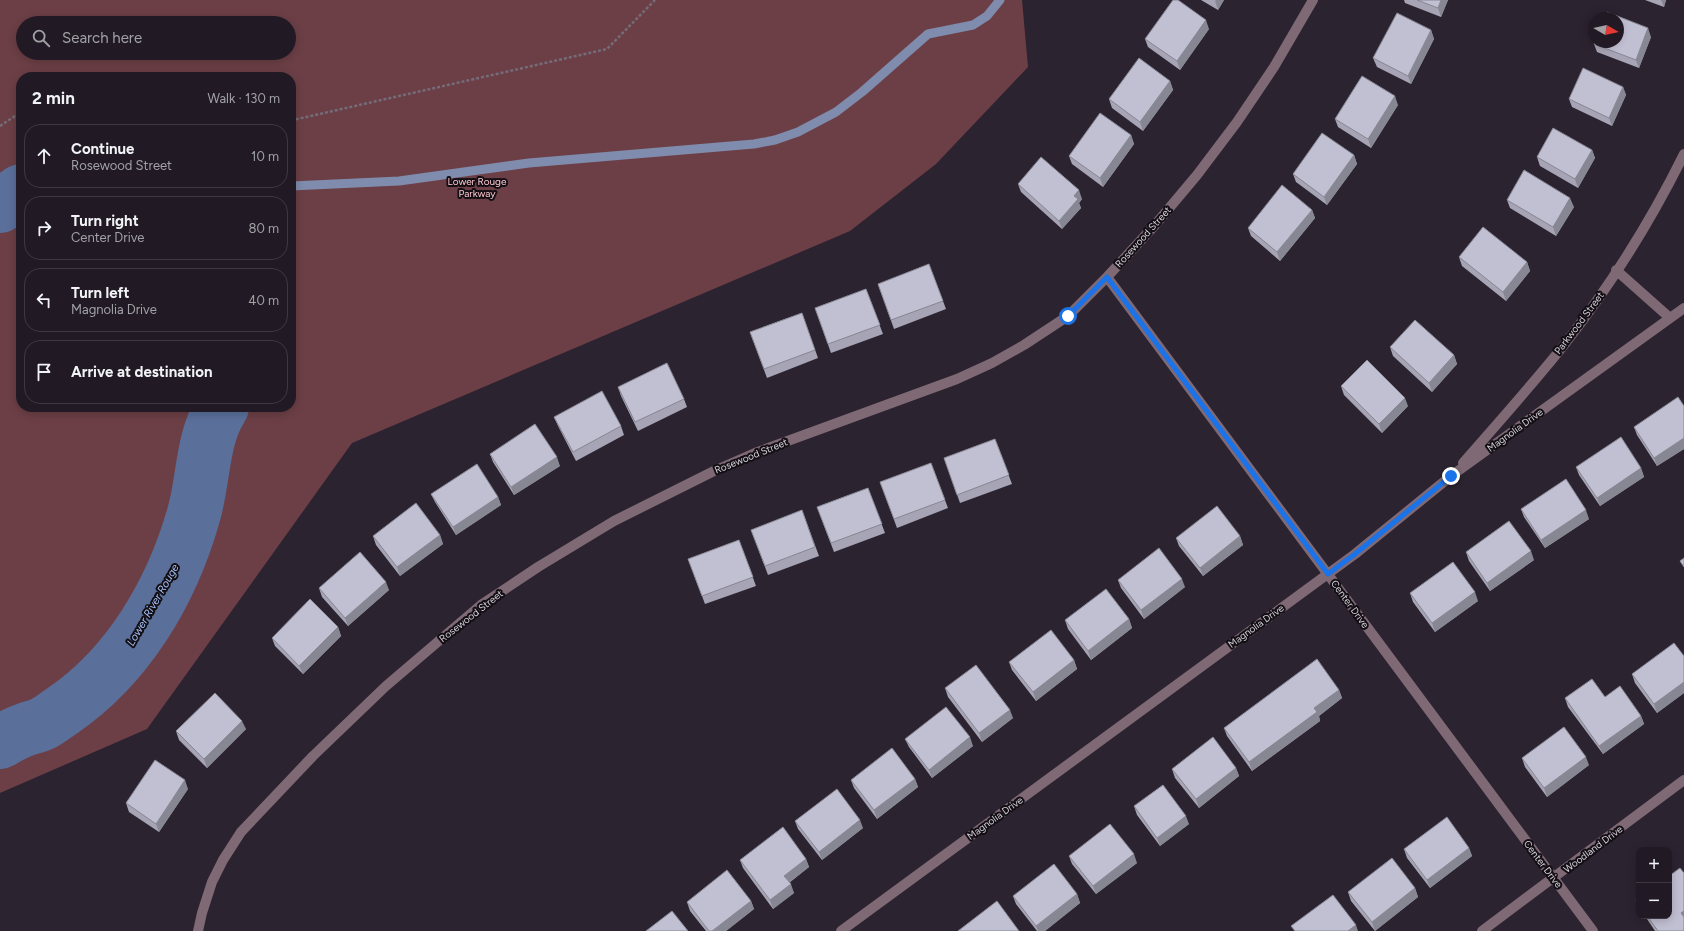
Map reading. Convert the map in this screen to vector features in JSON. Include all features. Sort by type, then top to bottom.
[{"type":"street","name":"Rosewood Street","points":[[198,931],[212,882],[223,860],[241,832],[313,756],[386,686],[481,605],[538,567],[614,521],[714,471],[755,453],[957,379],[992,363],[1024,345],[1068,316],[1107,277],[1183,192],[1237,122],[1274,67],[1313,0]]},
{"type":"street","name":"Parkwood Street","points":[[1451,476],[1525,392],[1564,344],[1635,242],[1684,154]]},
{"type":"street","points":[[1616,270],[1670,318]]},
{"type":"street","name":"Center Drive","points":[[1107,277],[1593,931]]},
{"type":"street","name":"Magnolia Drive","points":[[841,931],[1355,554],[1451,476],[1684,308]]},
{"type":"street","name":"Woodland Drive","points":[[1482,931],[1684,780]]},
{"type":"path","points":[[296,119],[607,49],[655,0]]},
{"type":"path","points":[[0,126],[16,115]]},
{"type":"green space","name":"Lower Rouge Parkway","points":[[0,0],[1022,0],[1028,67],[936,164],[850,231],[352,443],[147,729],[0,793]]},
{"type":"building","points":[[1173,0],[1178,0],[1206,20],[1177,61],[1145,39]]},
{"type":"building","points":[[1417,0],[1441,0],[1438,8]]},
{"type":"building","points":[[1397,13],[1431,30],[1408,76],[1373,58]]},
{"type":"building","points":[[1624,19],[1648,28],[1636,60],[1604,48],[1624,48]]},
{"type":"building","points":[[1139,58],[1170,81],[1140,122],[1109,99]]},
{"type":"building","points":[[1583,68],[1623,87],[1609,118],[1569,99]]},
{"type":"building","points":[[1362,76],[1395,96],[1368,139],[1335,119]]},
{"type":"building","points":[[1100,113],[1131,135],[1100,178],[1069,156]]},
{"type":"building","points":[[1553,128],[1592,150],[1575,179],[1537,157]]},
{"type":"building","points":[[1322,133],[1354,155],[1324,197],[1293,174]]},
{"type":"building","points":[[1041,157],[1079,190],[1074,196],[1078,199],[1059,221],[1018,184]]},
{"type":"building","points":[[1524,170],[1570,198],[1553,227],[1507,200]]},
{"type":"building","points":[[1282,185],[1312,210],[1277,252],[1248,228]]},
{"type":"building","points":[[1483,227],[1527,262],[1503,292],[1459,257]]},
{"type":"building","points":[[929,264],[943,301],[891,320],[878,284]]},
{"type":"building","points":[[866,289],[880,325],[828,344],[815,308]]},
{"type":"building","points":[[802,313],[815,350],[764,369],[750,332]]},
{"type":"building","points":[[1415,320],[1454,355],[1429,383],[1390,347]]},
{"type":"building","points":[[1367,360],[1405,398],[1379,424],[1341,386]]},
{"type":"building","points":[[667,363],[684,399],[635,422],[618,387]]},
{"type":"building","points":[[602,391],[621,426],[573,452],[554,417]]},
{"type":"building","points":[[1678,397],[1684,406],[1684,438],[1654,458],[1634,427]]},
{"type":"building","points":[[535,424],[557,457],[511,487],[490,454]]},
{"type":"building","points":[[1621,437],[1641,468],[1597,498],[1576,467]]},
{"type":"building","points":[[995,439],[1009,475],[957,495],[944,458]]},
{"type":"building","points":[[931,463],[945,500],[894,519],[880,482]]},
{"type":"building","points":[[477,464],[498,497],[453,527],[431,494]]},
{"type":"building","points":[[1566,479],[1586,510],[1541,540],[1521,509]]},
{"type":"building","points":[[868,488],[882,524],[831,543],[817,507]]},
{"type":"building","points":[[416,503],[440,535],[397,567],[373,536]]},
{"type":"building","points":[[1217,506],[1240,536],[1200,568],[1176,538]]},
{"type":"building","points":[[802,510],[815,547],[765,566],[751,530]]},
{"type":"building","points":[[1509,521],[1531,551],[1487,583],[1466,552]]},
{"type":"building","points":[[739,540],[753,577],[702,596],[688,559]]},
{"type":"building","points":[[1159,548],[1182,579],[1141,610],[1118,580]]},
{"type":"building","points":[[360,552],[386,582],[345,618],[319,588]]},
{"type":"building","points":[[1684,558],[1684,567],[1680,561]]},
{"type":"building","points":[[1453,562],[1475,592],[1432,623],[1410,593]]},
{"type":"building","points":[[1106,589],[1129,619],[1088,651],[1065,620]]},
{"type":"building","points":[[310,599],[338,627],[299,666],[272,638]]},
{"type":"building","points":[[1051,630],[1074,660],[1033,692],[1009,662]]},
{"type":"building","points":[[1674,643],[1684,656],[1684,682],[1654,704],[1632,674]]},
{"type":"building","points":[[1317,659],[1339,690],[1314,708],[1317,712],[1249,762],[1224,728]]},
{"type":"building","points":[[976,665],[1010,710],[979,733],[945,688]]},
{"type":"building","points":[[1592,679],[1605,697],[1620,686],[1641,716],[1599,746],[1565,698]]},
{"type":"building","points":[[215,693],[242,721],[204,759],[176,731]]},
{"type":"building","points":[[946,707],[970,737],[929,770],[905,739]]},
{"type":"building","points":[[1564,727],[1586,757],[1544,788],[1522,758]]},
{"type":"building","points":[[1213,737],[1236,768],[1196,799],[1172,769]]},
{"type":"building","points":[[892,748],[915,779],[874,810],[851,780]]},
{"type":"building","points":[[155,760],[185,780],[156,824],[126,803]]},
{"type":"building","points":[[1163,785],[1186,816],[1157,838],[1134,806]]},
{"type":"building","points":[[837,789],[860,820],[819,852],[795,821]]},
{"type":"building","points":[[1447,817],[1469,848],[1427,880],[1404,849]]},
{"type":"building","points":[[1110,824],[1134,854],[1093,886],[1069,856]]},
{"type":"building","points":[[783,827],[806,859],[784,876],[791,884],[770,900],[740,860]]},
{"type":"building","points":[[1392,858],[1415,888],[1372,922],[1348,892]]},
{"type":"building","points":[[1054,864],[1077,894],[1036,926],[1013,896]]},
{"type":"building","points":[[1680,868],[1684,873],[1684,911],[1681,913],[1684,917],[1684,931],[1658,931],[1649,919],[1672,919],[1672,874]]},
{"type":"building","points":[[727,870],[751,901],[712,931],[709,931],[687,902]]},
{"type":"building","points":[[1333,895],[1356,925],[1348,931],[1295,931],[1291,926]]},
{"type":"building","points":[[997,901],[1019,931],[958,931]]},
{"type":"building","points":[[672,911],[688,931],[646,931]]},
{"type":"waterway","points":[[296,186],[399,181],[529,163],[754,144],[775,140],[798,132],[836,112],[862,92],[928,34],[973,25],[987,16],[1000,0]]},
{"type":"waterway","name":"Lower River Rouge","points":[[0,206],[16,195]]},
{"type":"waterway","name":"Lower River Rouge","points":[[0,742],[13,735],[46,722],[86,693],[127,650],[144,626],[173,573],[184,545],[197,504],[206,447],[215,419],[219,412]]},
{"type":"route","points":[[1068,316],[1107,277],[1328,574],[1451,476]]}]
